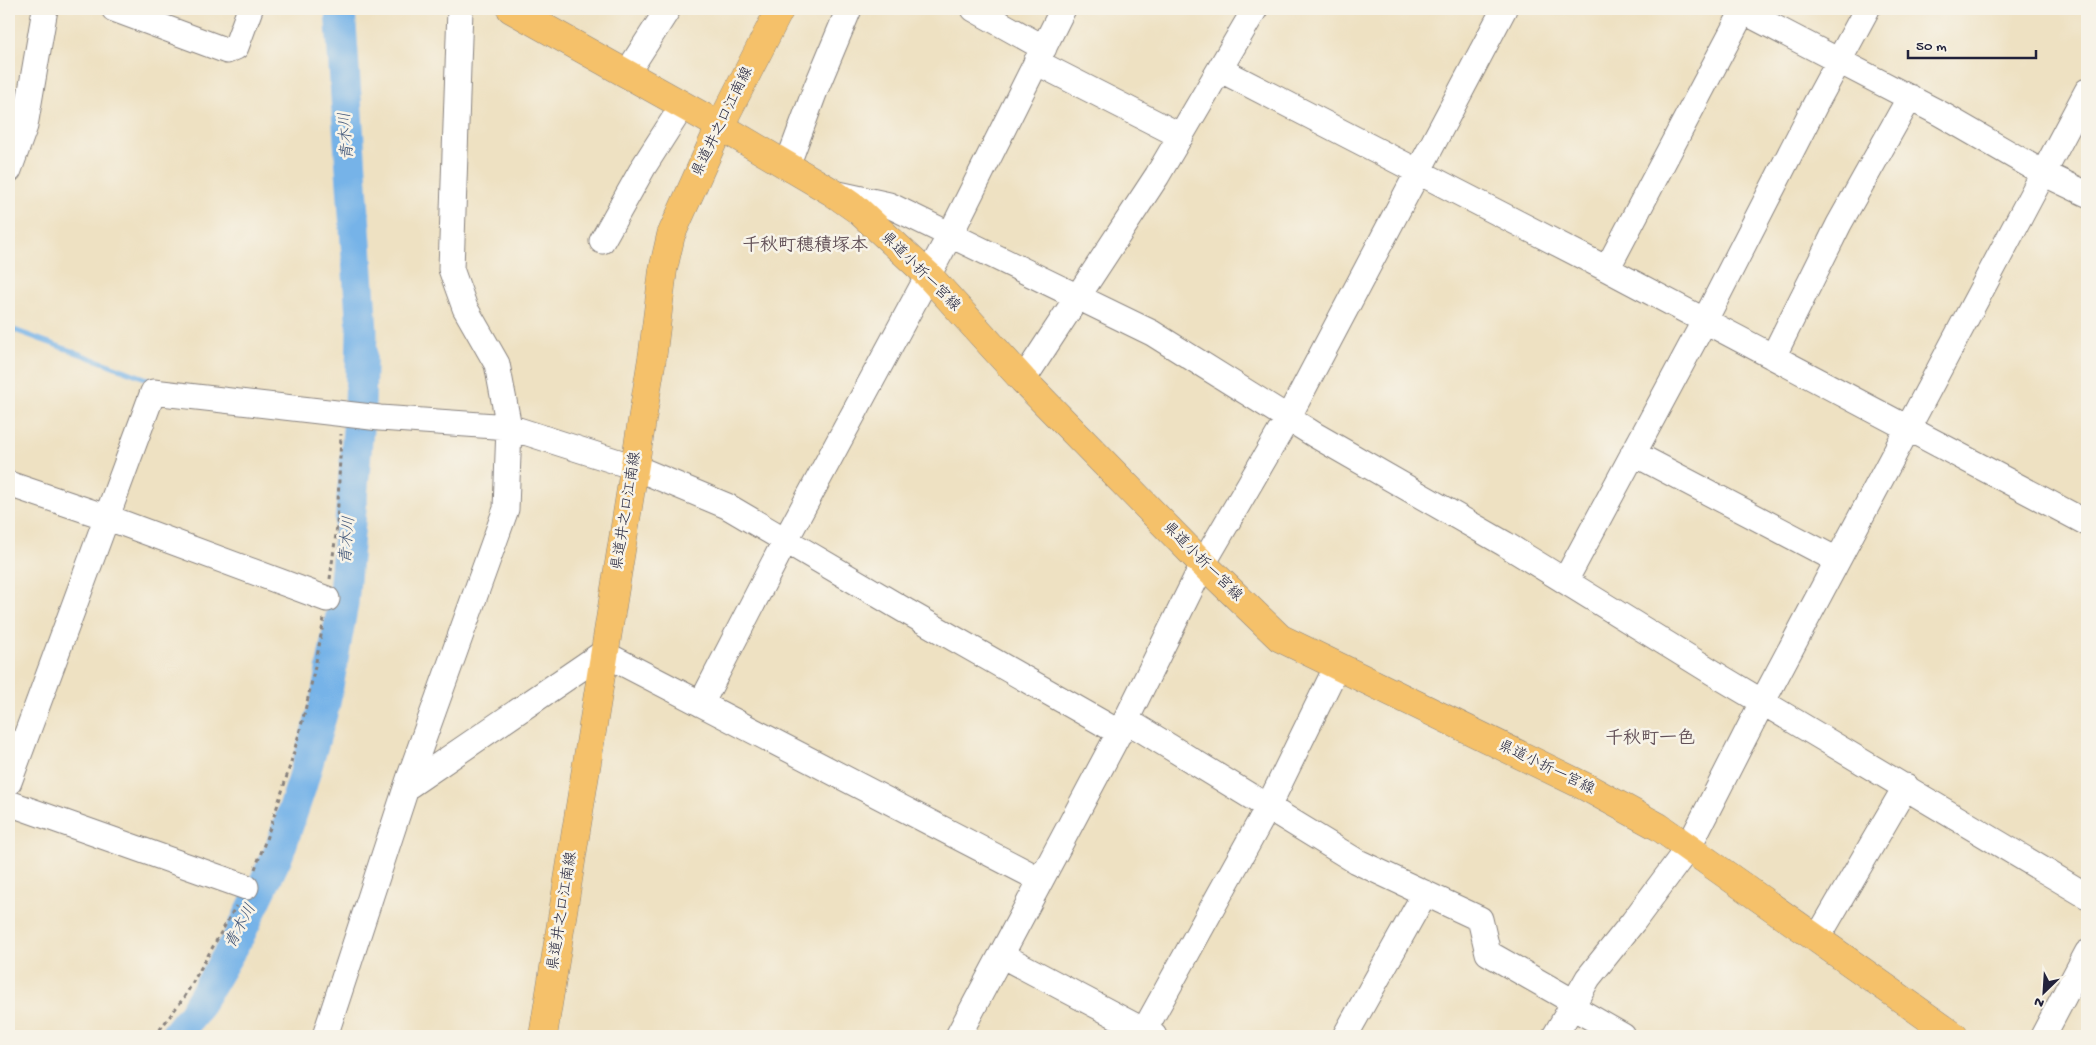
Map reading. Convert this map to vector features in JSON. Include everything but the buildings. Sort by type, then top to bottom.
[{"type":"main road","name":"県道小折一宮線","points":[[511,9],[720,126],[832,192],[859,211],[928,275],[1023,380],[1203,564],[1280,638],[1586,787],[1659,827],[1954,1036]]},
{"type":"main road","name":"県道井之口江南線","points":[[542,1036],[603,654],[654,352],[663,270],[671,235],[720,126],[780,9]]},
{"type":"street","points":[[9,170],[17,123],[45,9]]},
{"type":"street","points":[[114,9],[227,52],[236,47],[250,9]]},
{"type":"street","points":[[325,1036],[407,787],[506,509],[509,427],[497,364],[465,308],[451,270],[460,9]]},
{"type":"street","points":[[627,73],[668,9]]},
{"type":"street","points":[[787,166],[816,88],[849,9]]},
{"type":"street","points":[[974,9],[1040,55],[1181,136]]},
{"type":"street","points":[[701,704],[785,541],[950,235],[1063,9]]},
{"type":"street","points":[[1023,380],[1079,297],[1181,136],[1255,9]]},
{"type":"street","points":[[958,1036],[1123,726],[1203,564],[1288,418],[1417,170],[1504,9]]},
{"type":"street","points":[[1565,581],[1705,320],[1867,9]]},
{"type":"street","points":[[1607,269],[1741,10],[1910,97],[2043,173],[2087,194]]},
{"type":"street","points":[[1221,70],[1705,320],[2087,523]]},
{"type":"street","points":[[1555,1036],[1588,978],[1633,922],[1688,848],[1762,701],[2087,90]]},
{"type":"street","points":[[1773,357],[1839,224],[1910,97]]},
{"type":"street","points":[[602,241],[644,166],[683,105]]},
{"type":"street","points":[[832,192],[889,205],[1152,333],[1288,418],[1565,581],[2087,896]]},
{"type":"street","points":[[9,782],[153,392],[377,417],[509,427],[634,467],[727,506],[785,541],[1268,806],[1356,861],[1480,919],[1488,953],[1565,997],[1572,1004],[1623,1036]]},
{"type":"street","points":[[1633,453],[1837,560]]},
{"type":"street","points":[[9,484],[327,599]]},
{"type":"street","points":[[407,787],[603,654],[1041,880]]},
{"type":"street","points":[[1001,955],[1149,1034],[1268,806],[1337,666]]},
{"type":"street","points":[[1817,939],[1906,786]]},
{"type":"street","points":[[9,803],[246,887]]},
{"type":"street","points":[[1346,1036],[1425,893]]},
{"type":"street","points":[[2043,1036],[2087,953]]},
{"type":"path","points":[[155,1036],[185,996],[246,887],[279,805],[316,671],[337,526],[344,413]]},
{"type":"waterway","name":"青木川","points":[[175,1036],[193,1014],[239,936],[279,852],[301,787],[325,703],[343,604],[360,406],[362,331],[340,9]]},
{"type":"waterway","points":[[9,328],[156,382]]},
{"type":"waterway","points":[[2082,946],[2087,935]]},
{"type":"district","name":"千秋町穂積塚本","points":[[805,246]]},
{"type":"district","name":"千秋町一色","points":[[1650,739]]}]
